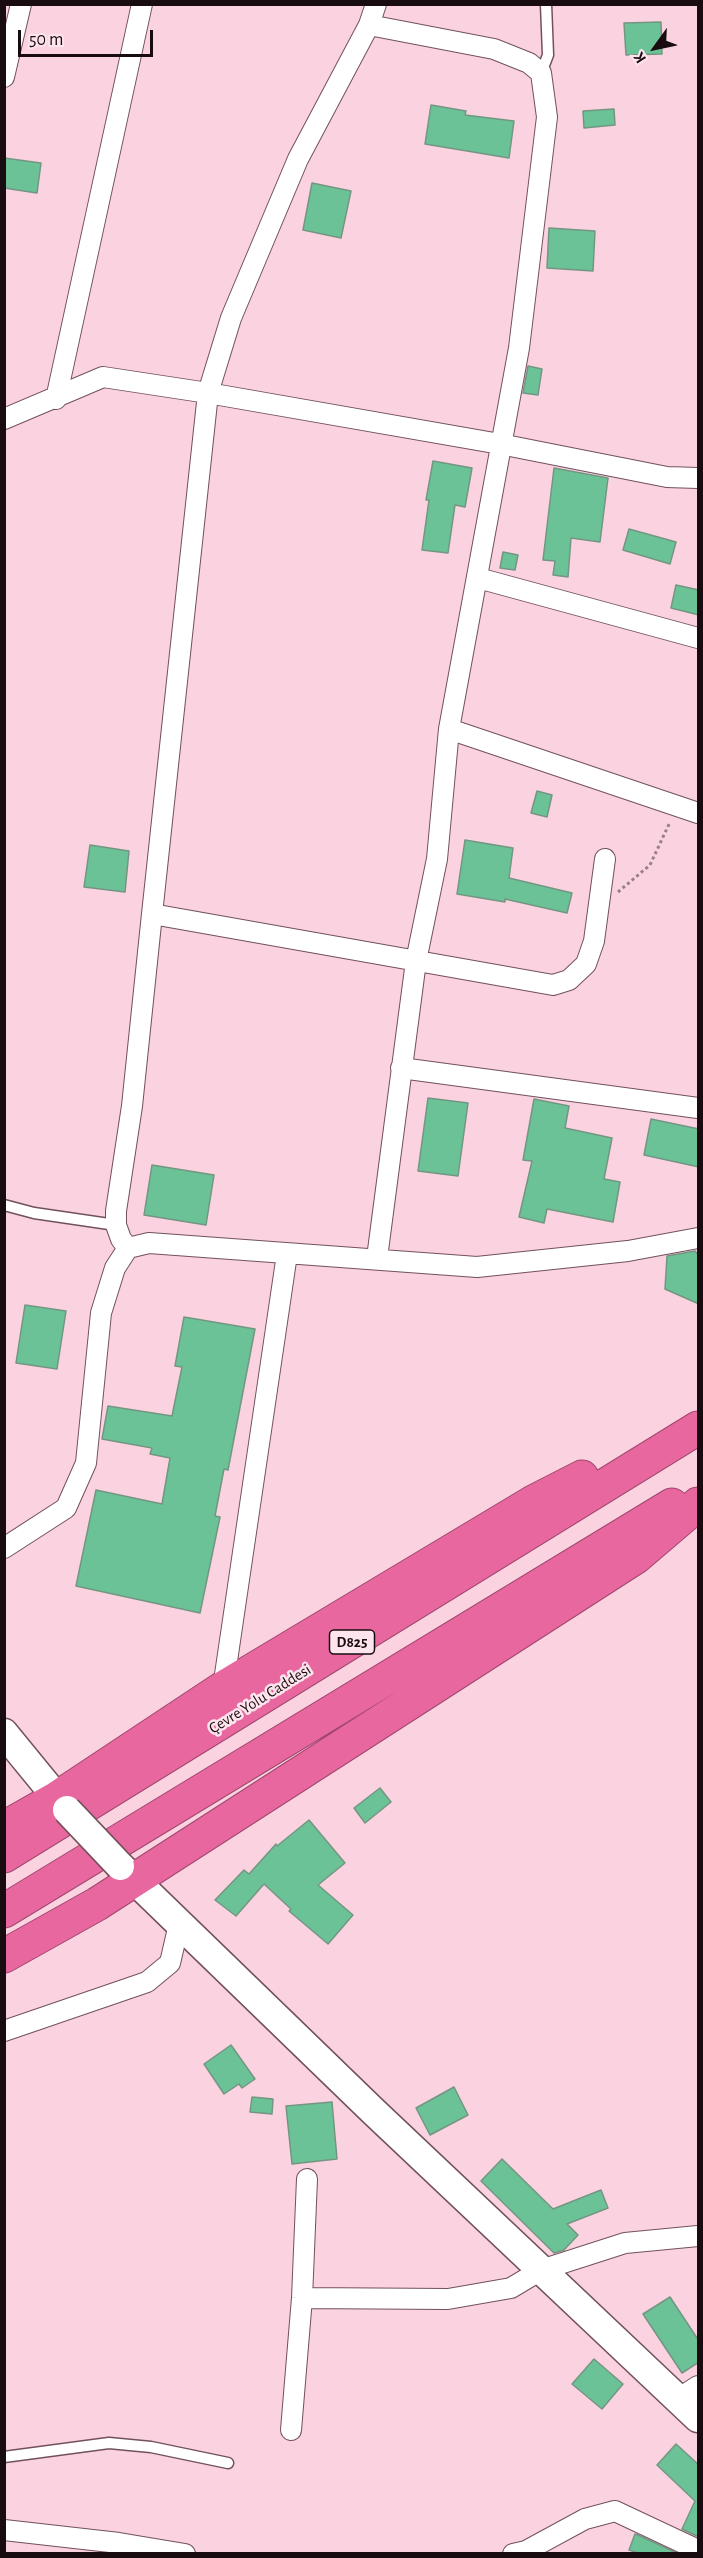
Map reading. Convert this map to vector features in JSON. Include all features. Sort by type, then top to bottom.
[{"type":"highway","points":[[4,1828],[62,1804],[223,1688],[535,1501],[699,1417]]},
{"type":"highway","name":"Çevre Yolu Caddesi","points":[[4,1856],[699,1428]]},
{"type":"highway","points":[[4,1911],[699,1489]]},
{"type":"highway","points":[[4,1956],[97,1904],[127,1872],[636,1557],[699,1504]]},
{"type":"street","points":[[4,77],[21,4]]},
{"type":"street","points":[[56,399],[142,4]]},
{"type":"street","points":[[128,1248],[121,1239],[116,1225],[132,1106],[208,393],[231,318],[298,159],[369,25],[376,4]]},
{"type":"street","points":[[369,25],[494,50],[529,63],[540,73],[547,117],[519,348],[449,729],[437,860],[416,962],[377,1258]]},
{"type":"street","points":[[4,420],[103,377],[500,444],[667,477],[699,478]]},
{"type":"street","points":[[478,578],[699,638]]},
{"type":"street","points":[[449,729],[691,810]]},
{"type":"street","points":[[152,914],[553,985],[569,980],[586,964],[594,941],[605,859]]},
{"type":"street","points":[[401,1068],[699,1108]]},
{"type":"street","points":[[4,1548],[66,1508],[86,1463],[101,1313],[114,1268],[128,1248],[149,1243],[477,1266],[628,1251],[699,1238]]},
{"type":"street","points":[[223,1688],[287,1254]]},
{"type":"street","points":[[4,1733],[62,1804],[179,1924],[541,2270],[688,2392],[699,2418]]},
{"type":"street","points":[[4,2031],[147,1982],[170,1964],[179,1924]]},
{"type":"street","points":[[291,2430],[302,2298],[307,2179]]},
{"type":"street","points":[[302,2298],[448,2299],[511,2288],[541,2270],[625,2243],[699,2236]]},
{"type":"street","points":[[513,2553],[526,2551],[585,2519],[615,2511],[699,2550]]},
{"type":"street","points":[[4,2530],[185,2553]]},
{"type":"lane","points":[[540,73],[548,55],[546,4]]},
{"type":"lane","points":[[4,1205],[34,1213],[116,1225]]},
{"type":"lane","points":[[4,2457],[109,2443],[151,2447],[228,2463]]},
{"type":"path","points":[[599,904],[627,886],[650,865],[665,827],[691,810]]},
{"type":"building","points":[[661,22],[662,54],[626,55],[624,23]]},
{"type":"building","points":[[431,105],[466,111],[465,115],[514,121],[509,158],[425,144]]},
{"type":"building","points":[[614,109],[615,125],[584,128],[583,111]]},
{"type":"building","points":[[4,158],[41,163],[37,193],[4,188]]},
{"type":"building","points":[[312,183],[351,191],[341,238],[303,230]]},
{"type":"building","points":[[549,228],[595,231],[593,271],[547,268]]},
{"type":"building","points":[[528,366],[542,369],[538,395],[523,393]]},
{"type":"building","points":[[433,461],[472,468],[465,507],[455,505],[448,553],[422,550],[429,500],[426,500]]},
{"type":"building","points":[[554,468],[608,478],[600,542],[571,538],[568,577],[553,575],[555,561],[543,560]]},
{"type":"building","points":[[629,529],[676,542],[670,564],[623,550]]},
{"type":"building","points":[[503,552],[518,555],[515,570],[500,568]]},
{"type":"building","points":[[676,585],[699,590],[699,615],[671,608]]},
{"type":"building","points":[[537,791],[552,795],[547,817],[531,813]]},
{"type":"building","points":[[465,840],[513,848],[509,878],[572,893],[567,913],[505,899],[505,902],[457,894]]},
{"type":"building","points":[[90,845],[129,851],[125,892],[84,887]]},
{"type":"building","points":[[428,1098],[468,1103],[458,1176],[418,1171]]},
{"type":"building","points":[[534,1099],[569,1106],[565,1128],[612,1138],[604,1179],[620,1182],[613,1222],[547,1209],[544,1223],[519,1217],[532,1161],[523,1160]]},
{"type":"building","points":[[651,1119],[699,1129],[699,1167],[644,1155]]},
{"type":"building","points":[[152,1165],[214,1175],[206,1225],[144,1215]]},
{"type":"building","points":[[695,1251],[699,1256],[699,1304],[665,1289],[667,1256]]},
{"type":"building","points":[[25,1305],[66,1311],[57,1369],[16,1363]]},
{"type":"building","points":[[184,1317],[255,1329],[228,1470],[224,1469],[215,1516],[220,1517],[200,1613],[76,1586],[96,1490],[162,1504],[170,1458],[150,1454],[152,1448],[102,1439],[108,1406],[172,1416],[182,1367],[175,1366]]},
{"type":"building","points":[[380,1788],[391,1802],[365,1823],[354,1808]]},
{"type":"building","points":[[309,1820],[345,1863],[318,1885],[353,1915],[328,1944],[289,1911],[291,1909],[264,1884],[236,1916],[215,1900],[244,1870],[249,1874],[276,1844],[277,1846]]},
{"type":"building","points":[[231,2045],[255,2079],[242,2088],[239,2084],[224,2094],[204,2064]]},
{"type":"building","points":[[454,2087],[468,2115],[430,2135],[416,2108]]},
{"type":"building","points":[[252,2097],[273,2099],[272,2114],[250,2112]]},
{"type":"building","points":[[332,2102],[337,2159],[292,2164],[286,2106]]},
{"type":"building","points":[[502,2159],[553,2209],[601,2190],[608,2208],[567,2224],[578,2235],[564,2250],[554,2253],[481,2181]]},
{"type":"building","points":[[670,2297],[699,2341],[699,2362],[682,2373],[643,2314]]},
{"type":"building","points":[[594,2359],[623,2384],[602,2409],[572,2384]]},
{"type":"building","points":[[676,2444],[699,2465],[699,2537],[682,2529],[695,2501],[657,2465]]},
{"type":"building","points":[[635,2534],[677,2553],[638,2553],[629,2550]]}]
